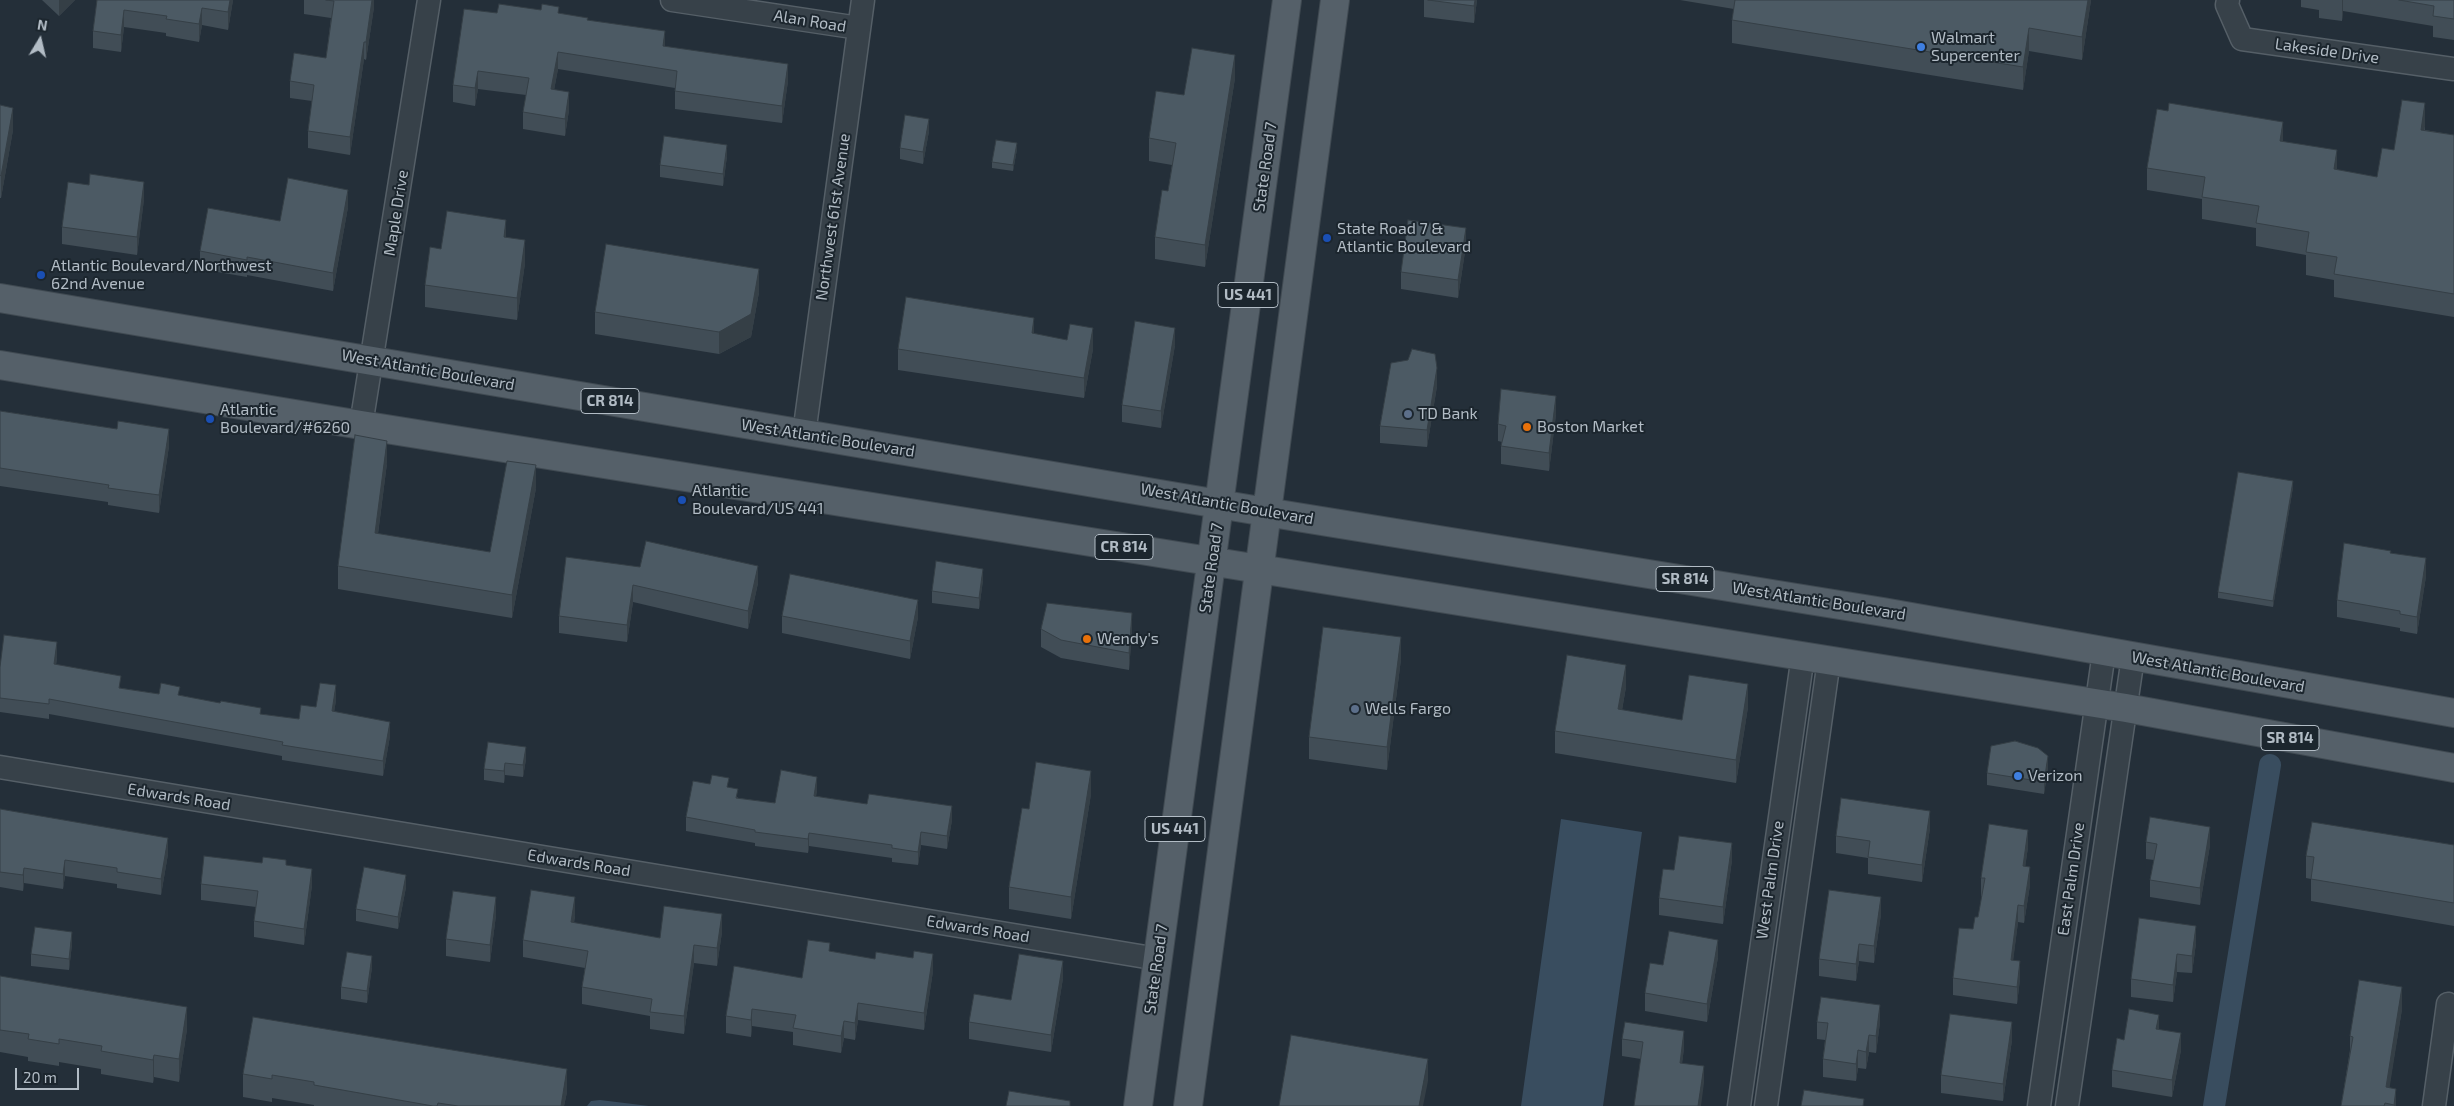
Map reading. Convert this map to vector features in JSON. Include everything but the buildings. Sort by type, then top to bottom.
[{"type":"main road","name":"State Road 7","points":[[1138,1106],[1287,0]]},
{"type":"main road","name":"US 441","points":[[1188,1106],[1335,0]]},
{"type":"main road","name":"West Atlantic Boulevard","points":[[0,298],[1266,512],[1884,612],[2133,658],[2454,713]]},
{"type":"main road","name":"CR 814","points":[[0,364],[362,425],[1212,561]]},
{"type":"main road","name":"SR 814","points":[[1212,561],[2126,708],[2454,768]]},
{"type":"street","name":"Maple Drive","points":[[362,425],[429,0]]},
{"type":"street","name":"Alan Road","points":[[672,0],[859,28]]},
{"type":"street","name":"Northwest 61st Avenue","points":[[804,434],[863,0]]},
{"type":"street","name":"Lakeside Drive","points":[[2228,0],[2227,5],[2242,39],[2454,69]]},
{"type":"street","name":"East Palm Drive","points":[[2040,1106],[2104,652]]},
{"type":"street","name":"West Palm Drive","points":[[1738,1106],[1784,774],[1816,657]]},
{"type":"street","name":"West Palm Drive","points":[[1766,1106],[1812,778],[1816,657]]},
{"type":"street","name":"East Palm Drive","points":[[2067,1106],[2133,658]]},
{"type":"street","name":"Edwards Road","points":[[0,767],[1158,959]]},
{"type":"street","points":[[1784,774],[1812,778]]},
{"type":"street","points":[[2080,820],[2112,805]]},
{"type":"street","points":[[2434,1106],[2448,1004]]},
{"type":"water","points":[[1561,819],[1642,832],[1603,1106],[1521,1106]]},
{"type":"water","points":[[600,1100],[649,1106],[587,1106],[591,1101]]},
{"type":"waterway","points":[[2214,1106],[2270,765]]},
{"type":"place","name":"Walmart Supercenter","points":[[1921,47]]},
{"type":"place","name":"State Road 7 & Atlantic Boulevard","points":[[1327,238]]},
{"type":"place","name":"Atlantic Boulevard/Northwest 62nd Avenue","points":[[41,275]]},
{"type":"place","name":"TD Bank","points":[[1408,414]]},
{"type":"place","name":"Atlantic Boulevard/#6260","points":[[210,419]]},
{"type":"place","name":"Boston Market","points":[[1527,427]]},
{"type":"place","name":"Atlantic Boulevard/US 441","points":[[682,500]]},
{"type":"place","name":"Wendy's","points":[[1087,639]]},
{"type":"place","name":"Wells Fargo","points":[[1355,709]]},
{"type":"place","name":"Verizon","points":[[2018,776]]}]
